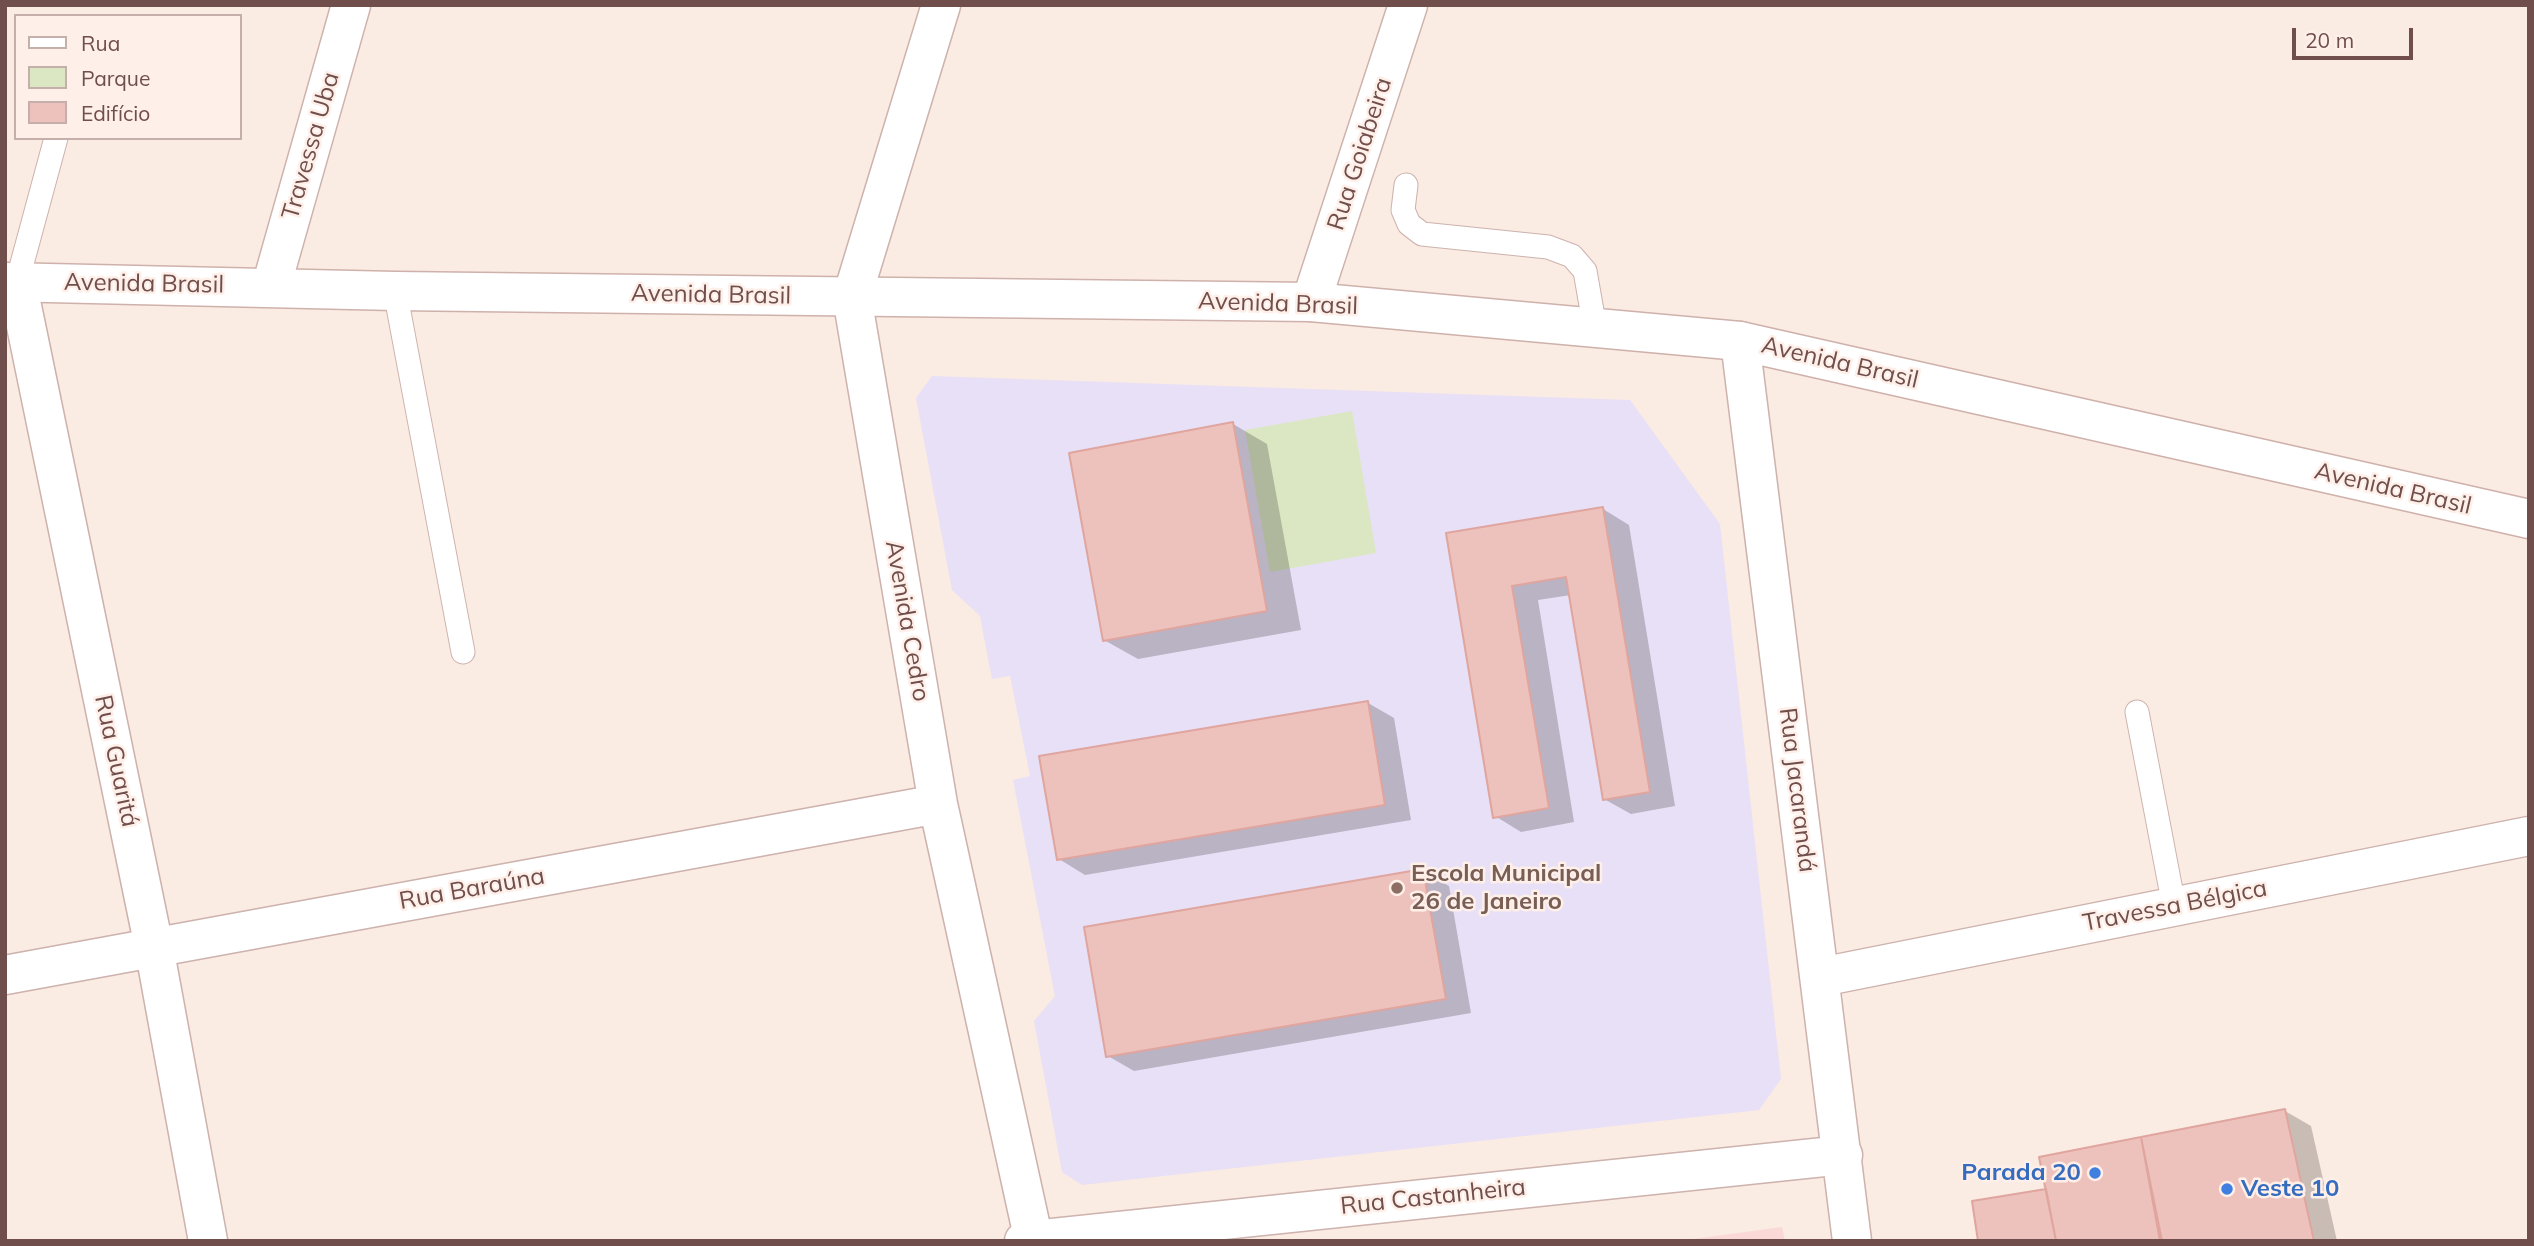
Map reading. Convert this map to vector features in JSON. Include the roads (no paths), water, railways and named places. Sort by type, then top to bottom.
[{"type":"street","name":"Travessa Uba","points":[[271,287],[351,5]]},
{"type":"street","name":"Avenida Cedro","points":[[941,5],[852,298],[938,804],[1031,1240]]},
{"type":"street","name":"Rua Goiabeira","points":[[1311,302],[1408,5]]},
{"type":"street","name":"Avenida Brasil","points":[[11,282],[395,291],[1311,302],[1740,341],[2529,519]]},
{"type":"street","name":"Rua Guaritá","points":[[11,282],[154,947],[208,1241]]},
{"type":"street","name":"Rua Jacarandá","points":[[1740,341],[1852,1241]]},
{"type":"street","name":"Rua Baraúna","points":[[5,975],[938,804]]},
{"type":"street","name":"Travessa Bélgica","points":[[1821,977],[2529,836]]},
{"type":"street","name":"Rua Castanheira","points":[[1031,1240],[1843,1155]]},
{"type":"lane","points":[[11,282],[55,140]]},
{"type":"lane","points":[[1406,185],[1403,210],[1409,224],[1422,234],[1548,247],[1572,256],[1585,271],[1595,328]]},
{"type":"lane","points":[[395,291],[463,652]]},
{"type":"lane","points":[[2137,712],[2174,906]]},
{"type":"place","name":"Escola Municipal 26 de Janeiro","points":[[1397,888]]},
{"type":"place","name":"Parada 20","points":[[2095,1173]]},
{"type":"place","name":"Veste 10","points":[[2227,1189]]}]
